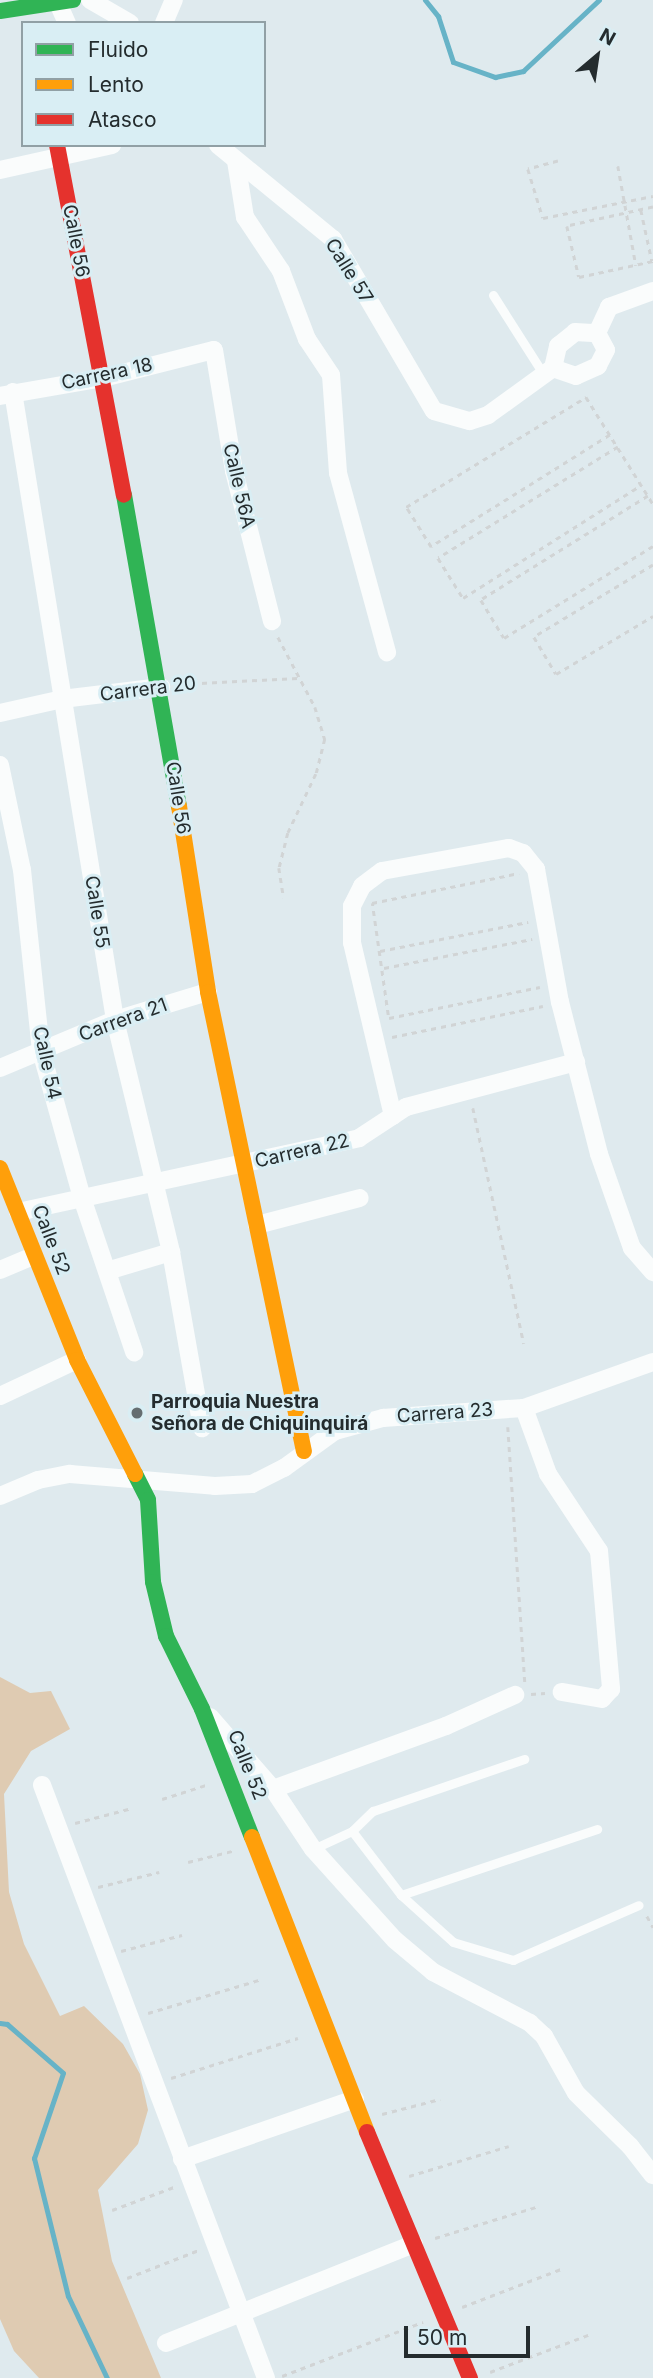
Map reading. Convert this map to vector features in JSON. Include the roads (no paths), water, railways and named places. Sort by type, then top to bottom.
[{"type":"street","points":[[90,0],[127,21]]},
{"type":"street","points":[[165,21],[174,0]]},
{"type":"street","points":[[0,11],[32,14],[66,1],[67,21]]},
{"type":"street","points":[[0,170],[59,151],[101,147]]},
{"type":"street","name":"Calle 57","points":[[220,147],[333,239],[419,393],[433,411],[452,419],[470,421],[488,415],[549,371]]},
{"type":"street","name":"Calle 56","points":[[59,151],[161,687],[208,992],[304,1451]]},
{"type":"street","points":[[236,161],[245,217],[281,271],[307,339],[331,375],[338,473],[387,652]]},
{"type":"street","points":[[597,333],[609,307],[653,291]]},
{"type":"street","points":[[575,332],[597,333],[606,350],[598,366],[576,376],[549,371],[565,338],[575,332]]},
{"type":"street","name":"Carrera 18","points":[[6,394],[103,378],[214,350]]},
{"type":"street","name":"Calle 56A","points":[[214,350],[234,471],[272,621]]},
{"type":"street","name":"Calle 55","points":[[6,394],[62,699],[115,1020],[171,1252],[202,1428]]},
{"type":"street","name":"Carrera 20","points":[[0,713],[62,699],[161,687]]},
{"type":"street","name":"Calle 54","points":[[0,765],[22,870],[41,1051],[82,1198],[134,1353]]},
{"type":"street","points":[[393,1116],[352,943],[352,906],[362,886],[382,871],[509,848],[523,853],[536,869],[560,1002],[599,1154],[632,1248],[653,1272]]},
{"type":"street","name":"Carrera 21","points":[[0,1068],[115,1020],[208,992]]},
{"type":"street","name":"Carrera 22","points":[[18,1212],[246,1165],[359,1138],[406,1107],[576,1062]]},
{"type":"street","name":"Calle 52","points":[[0,1168],[33,1256],[78,1360],[134,1477],[148,1500],[153,1582],[166,1636],[202,1709],[257,1844],[362,2119],[470,2378]]},
{"type":"street","points":[[257,1225],[360,1198]]},
{"type":"street","points":[[107,1271],[171,1252]]},
{"type":"street","points":[[0,1270],[33,1256]]},
{"type":"street","points":[[0,1396],[78,1360]]},
{"type":"street","name":"Carrera 23","points":[[0,1496],[38,1480],[70,1474],[134,1477],[215,1486],[252,1484],[284,1468],[335,1431],[383,1418],[515,1408],[652,1366]]},
{"type":"street","points":[[515,1408],[548,1474],[599,1551],[611,1689],[601,1699],[562,1692]]},
{"type":"street","points":[[273,1789],[446,1726],[520,1694]]},
{"type":"street","points":[[202,1709],[273,1789],[313,1849],[395,1940],[433,1972],[512,2010],[544,2036],[576,2093],[631,2146],[653,2175]]},
{"type":"street","points":[[42,1786],[265,2378]]},
{"type":"street","points":[[182,2160],[355,2099]]},
{"type":"street","points":[[166,2343],[239,2310],[414,2244]]},
{"type":"lane","points":[[492,295],[549,371]]},
{"type":"lane","points":[[313,1849],[352,1830],[373,1811],[524,1759]]},
{"type":"lane","points":[[401,1895],[597,1829]]},
{"type":"lane","points":[[352,1830],[401,1895],[453,1942],[513,1960],[639,1905]]},
{"type":"waterway","points":[[425,0],[438,16],[453,62],[495,77],[523,71],[599,0]]},
{"type":"waterway","points":[[0,2023],[7,2024],[63,2073],[34,2158],[68,2296],[107,2378]]},
{"type":"place","name":"Parroquia Nuestra Señora de Chiquinquirá","points":[[137,1413]]}]
